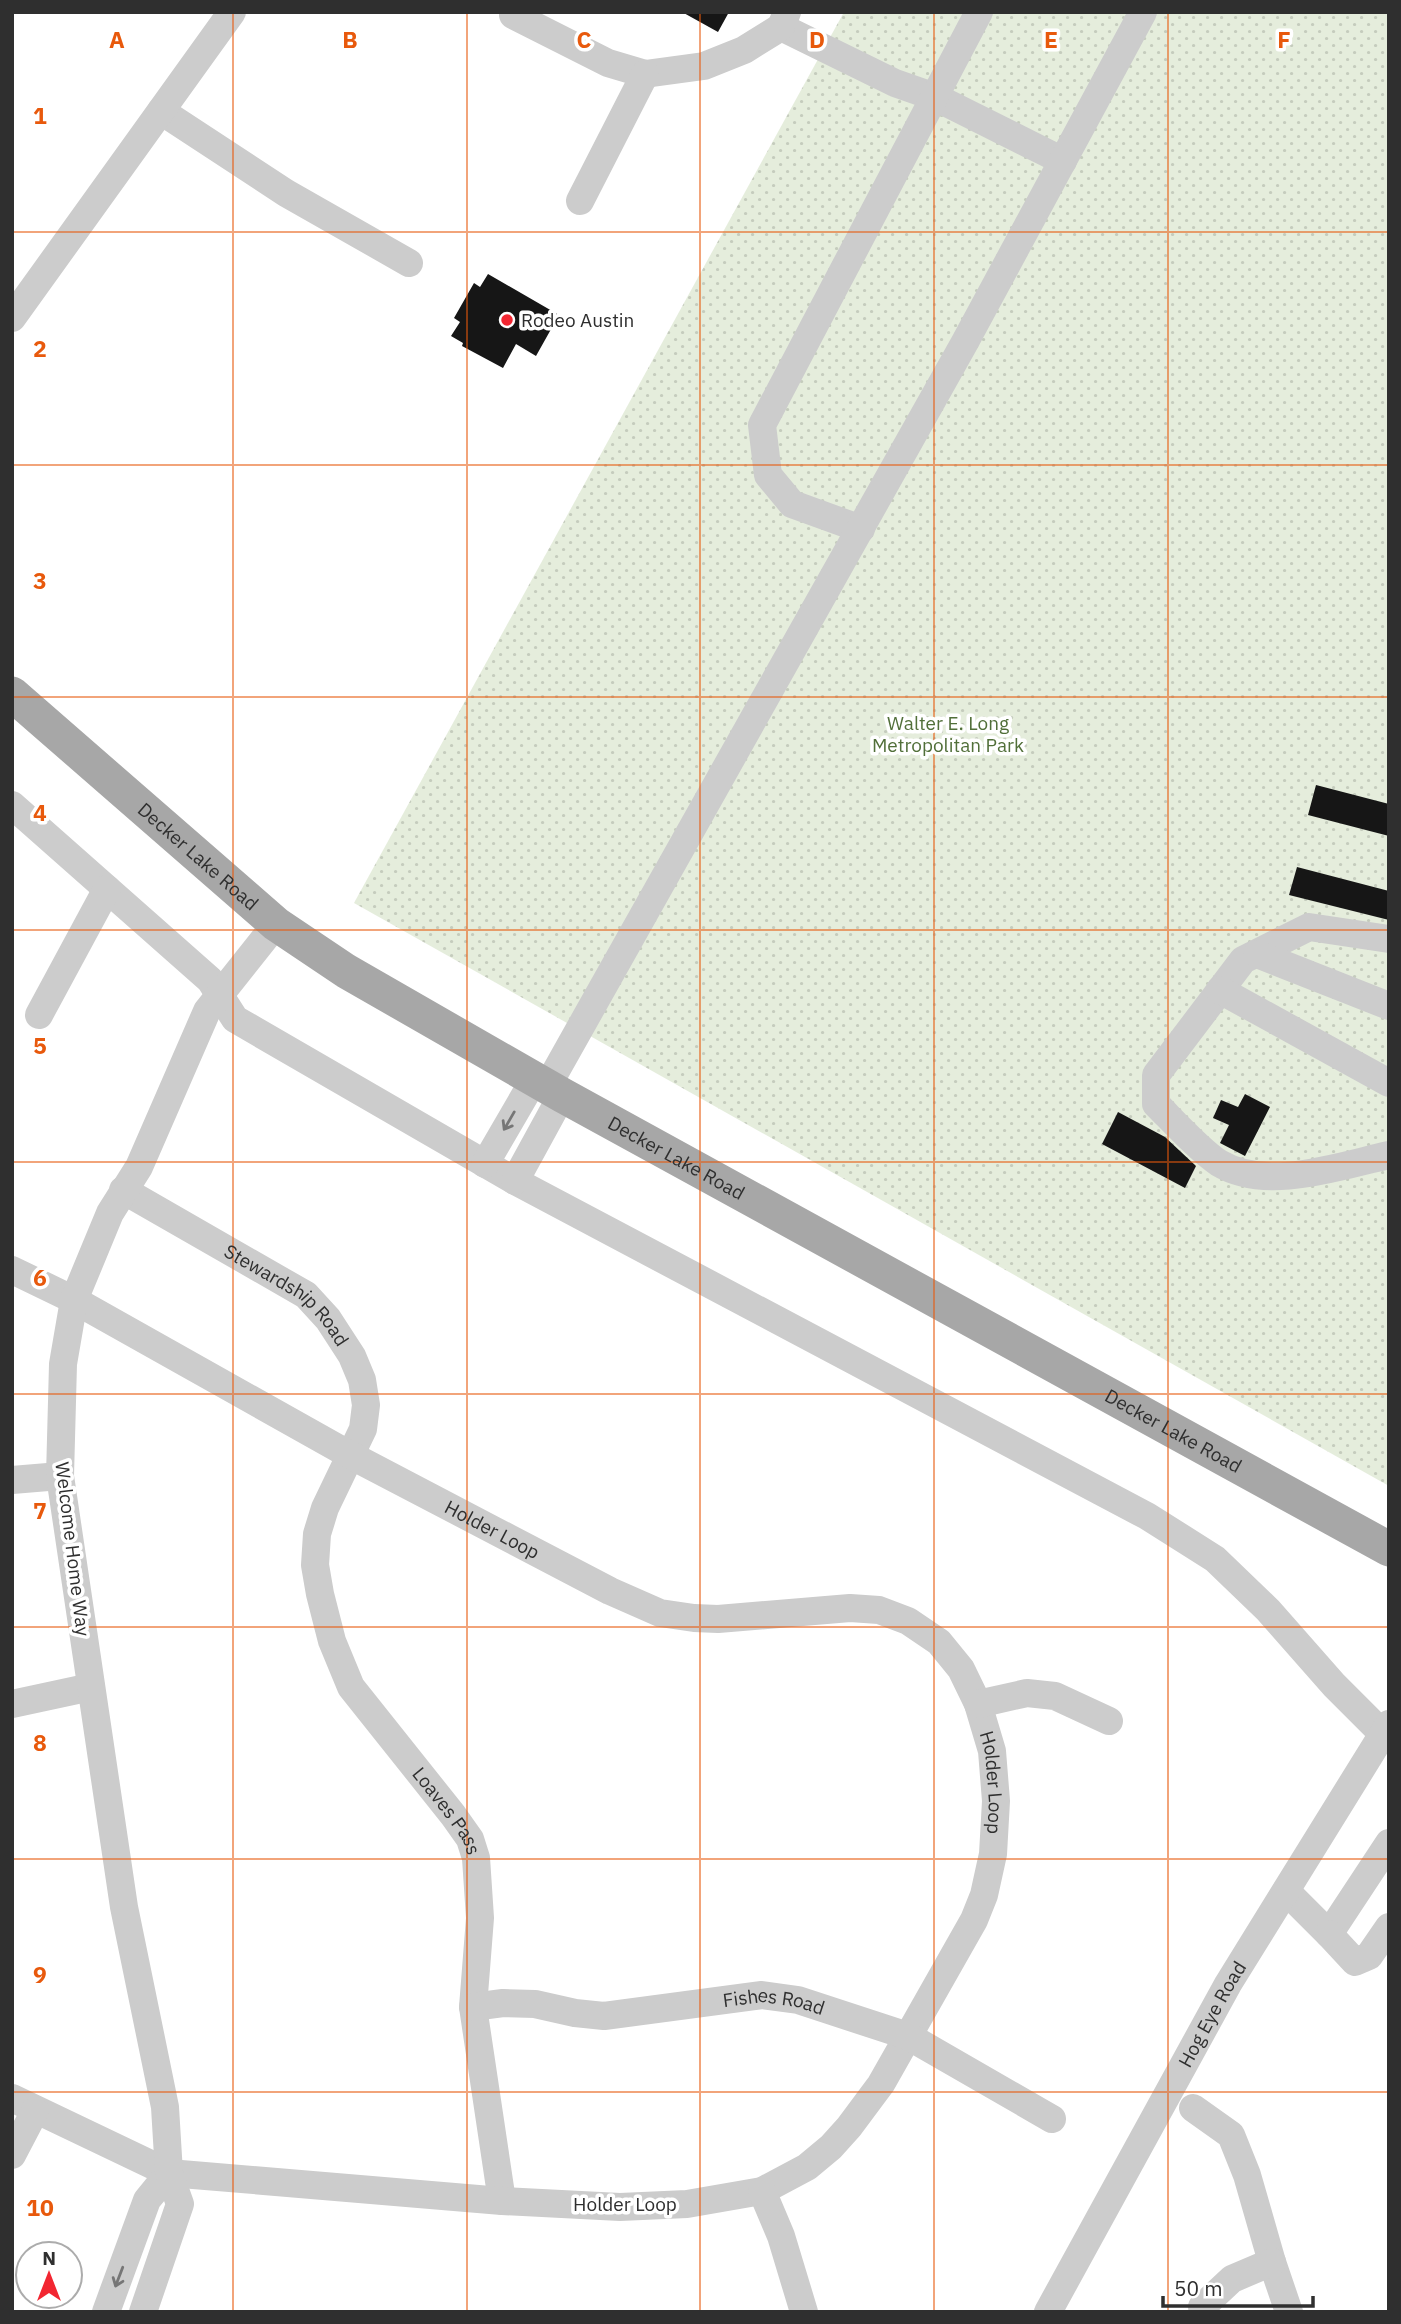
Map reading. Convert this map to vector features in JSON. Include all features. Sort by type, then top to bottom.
[{"type":"main road","name":"Decker Lake Road","points":[[12,694],[276,923],[346,971],[548,1086],[1389,1549]]},
{"type":"street","points":[[12,318],[232,12]]},
{"type":"street","points":[[861,529],[792,504],[768,475],[762,425],[979,12]]},
{"type":"street","points":[[485,1164],[548,1086],[861,529],[1143,12]]},
{"type":"street","points":[[512,13],[608,63],[645,74],[704,66],[744,50],[784,19],[895,83],[935,97],[1063,161]]},
{"type":"street","points":[[580,201],[645,74]]},
{"type":"street","points":[[161,111],[286,193],[408,264]]},
{"type":"street","points":[[12,805],[210,980],[235,1019],[515,1181],[1147,1516],[1215,1559],[1386,1733]]},
{"type":"street","points":[[39,1014],[107,889]]},
{"type":"street","name":"Welcome Home Way","points":[[143,2312],[180,2204],[169,2173],[165,2107],[124,1907],[60,1476],[63,1364],[74,1300],[110,1213],[139,1167],[207,1010],[276,923]]},
{"type":"street","points":[[1389,939],[1309,927],[1243,960],[1156,1075],[1156,1104],[1220,1163],[1252,1174],[1297,1176],[1389,1155]]},
{"type":"street","points":[[1257,954],[1389,1006]]},
{"type":"street","points":[[1220,990],[1389,1083]]},
{"type":"street","points":[[515,1181],[548,1086]]},
{"type":"street","name":"Stewardship Road","points":[[123,1190],[306,1294],[328,1319],[352,1356],[362,1380],[366,1405],[363,1429],[350,1455]]},
{"type":"street","name":"Holder Loop","points":[[12,1270],[74,1300],[350,1455],[610,1591],[660,1613],[718,1619],[849,1608],[879,1610],[908,1621],[939,1643],[961,1669],[978,1704],[992,1751],[996,1801],[993,1854],[984,1895],[974,1920],[881,2084],[831,2147],[807,2167],[762,2191],[687,2204],[620,2207],[502,2201],[169,2173],[24,2104]]},
{"type":"street","name":"Loaves Pass","points":[[350,1455],[317,1534],[315,1565],[320,1594],[332,1641],[351,1687],[470,1839],[476,1858],[480,1919],[473,2007],[502,2201]]},
{"type":"street","points":[[12,1480],[60,1476]]},
{"type":"street","points":[[12,1704],[91,1687]]},
{"type":"street","points":[[978,1704],[1027,1693],[1055,1696],[1109,1721]]},
{"type":"street","name":"Hog Eye Road","points":[[1048,2312],[1228,1984],[1386,1733]]},
{"type":"street","points":[[1329,1934],[1389,1843]]},
{"type":"street","points":[[1286,1891],[1355,1962],[1369,1956],[1389,1927]]},
{"type":"street","name":"Fishes Road","points":[[473,2007],[503,2003],[535,2004],[604,2016],[762,1995],[798,2000],[908,2036],[1052,2119]]},
{"type":"street","points":[[12,2155],[24,2104]]},
{"type":"street","points":[[1193,2108],[1231,2135],[1247,2175],[1289,2312]]},
{"type":"street","points":[[106,2312],[147,2200],[169,2173]]},
{"type":"street","points":[[762,2191],[781,2236],[804,2312]]},
{"type":"street","points":[[133,2240],[164,2250]]},
{"type":"street","points":[[1202,2306],[1232,2279],[1272,2262]]},
{"type":"green space","name":"Walter E. Long Metropolitan Park","points":[[844,12],[1389,12],[1389,1486],[354,903]]},
{"type":"building","points":[[682,12],[729,12],[718,32]]},
{"type":"building","name":"Rodeo Austin","points":[[488,274],[559,315],[536,356],[516,344],[503,368],[462,346],[463,343],[451,336],[460,322],[454,318],[474,283],[480,287]]},
{"type":"building","points":[[1316,785],[1389,804],[1389,836],[1308,815]]},
{"type":"building","points":[[1297,867],[1389,891],[1389,920],[1289,895]]},
{"type":"building","points":[[1245,1094],[1270,1107],[1245,1156],[1220,1143],[1229,1125],[1213,1118],[1221,1100],[1238,1107]]},
{"type":"building","points":[[1118,1112],[1165,1137],[1196,1166],[1185,1188],[1102,1144]]},
{"type":"place","name":"Rodeo Austin","points":[[507,320]]}]
